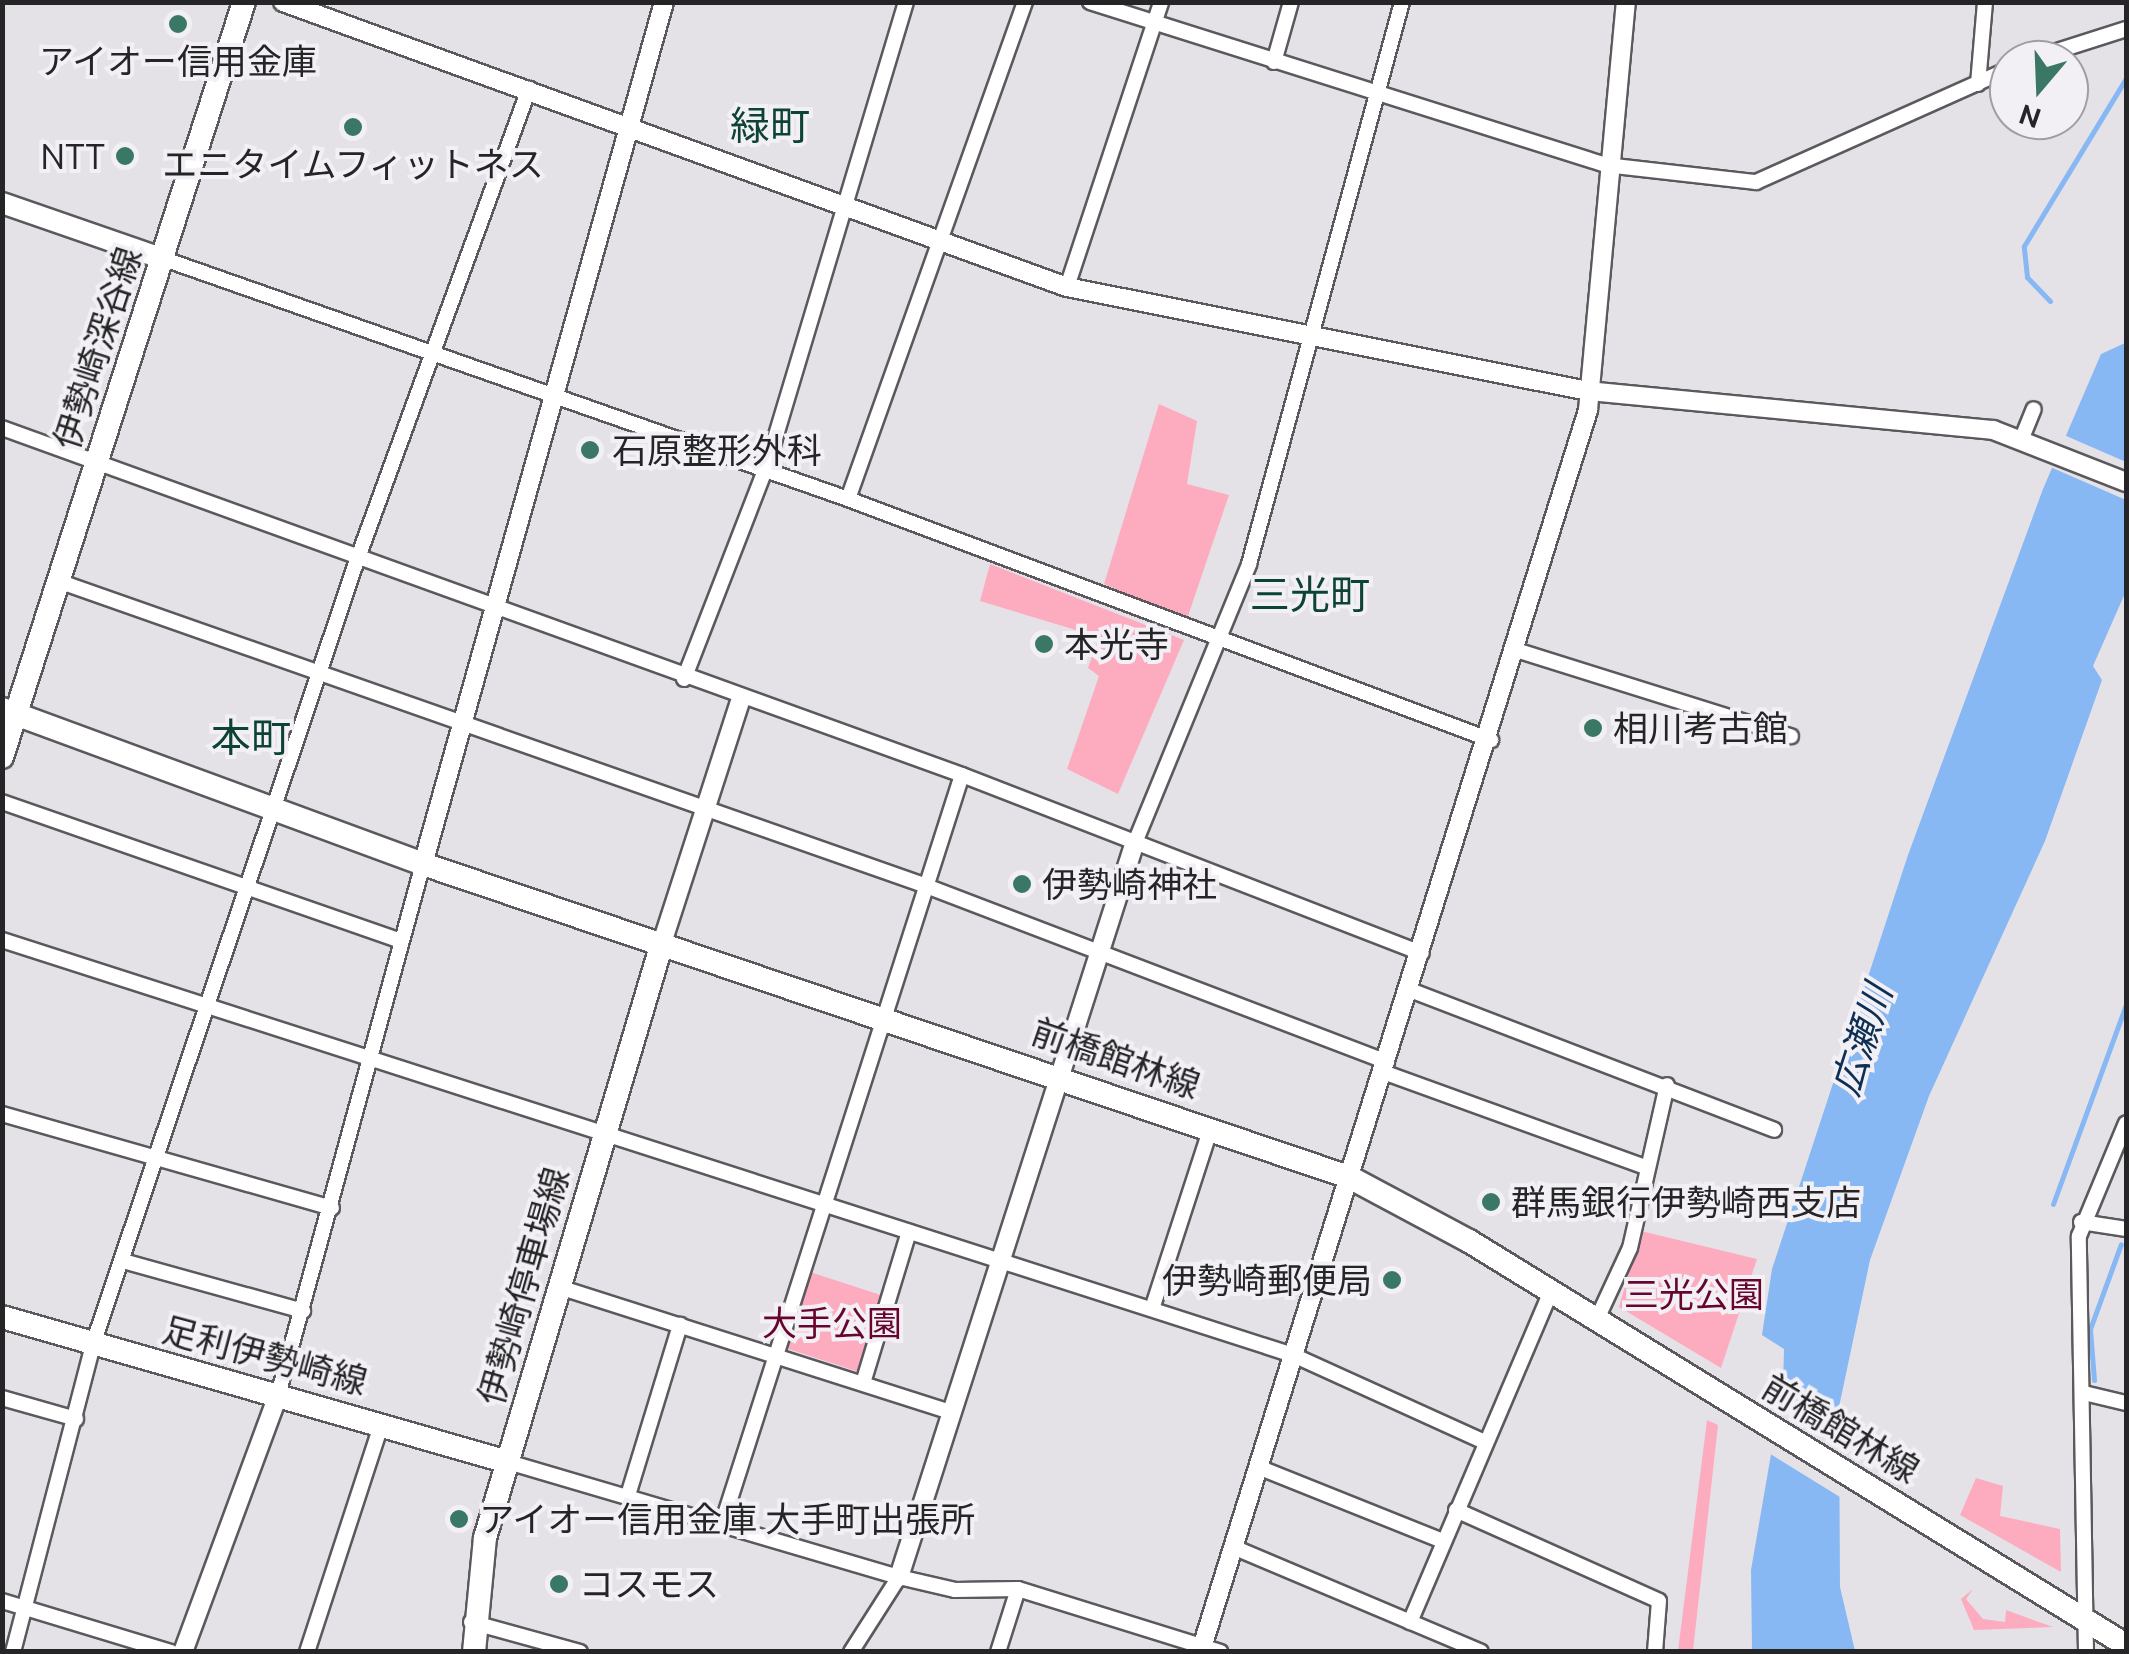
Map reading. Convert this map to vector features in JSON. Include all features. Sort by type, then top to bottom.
[{"type":"main road","name":"伊勢崎深谷線","points":[[2,756],[8,712],[58,582],[244,2]]},
{"type":"main road","points":[[2,204],[164,259]]},
{"type":"main road","name":"前橋館林線","points":[[8,712],[423,864],[1211,1127],[1349,1177],[1597,1319],[2126,1646]]},
{"type":"main road","name":"伊勢崎停車場線","points":[[474,1652],[471,1622],[508,1462],[662,943]]},
{"type":"main road","name":"足利伊勢崎線","points":[[2,1317],[508,1462]]},
{"type":"street","points":[[282,2],[630,122],[1068,287],[1588,391],[2028,440],[2126,482]]},
{"type":"street","points":[[183,1652],[278,1394],[302,1312],[423,864],[500,611],[664,2]]},
{"type":"street","points":[[684,680],[762,468],[906,2]]},
{"type":"street","points":[[848,498],[1025,2]]},
{"type":"street","points":[[1090,2],[1606,164],[1768,182],[1989,79]]},
{"type":"street","points":[[1068,287],[1161,2]]},
{"type":"street","points":[[1274,62],[1291,2]]},
{"type":"street","points":[[851,1652],[899,1577],[1134,845],[1218,642],[1313,336],[1402,2]]},
{"type":"street","points":[[508,1462],[629,1492],[899,1577],[955,1590],[1018,1589],[1211,1648],[1234,1547],[1258,1467],[1518,651],[1588,391],[1606,164],[1626,2]]},
{"type":"street","points":[[1978,84],[1985,2]]},
{"type":"street","points":[[2089,41],[2126,29]]},
{"type":"street","points":[[13,1652],[94,1344],[279,812],[356,563],[529,89]]},
{"type":"street","points":[[164,259],[430,356],[848,498],[1218,642],[1491,740]]},
{"type":"street","points":[[2028,440],[2034,408]]},
{"type":"street","points":[[2,428],[356,563],[500,611],[740,701],[962,775],[1134,845],[1422,953]]},
{"type":"street","points":[[58,582],[921,884],[1645,1166]]},
{"type":"street","points":[[1518,651],[1791,736]]},
{"type":"street","points":[[662,943],[740,701]]},
{"type":"street","points":[[722,1521],[878,1016],[962,775]]},
{"type":"street","points":[[2,802],[402,940]]},
{"type":"street","points":[[2,940],[1293,1355],[1483,1441]]},
{"type":"street","points":[[1410,990],[1667,1085],[1774,1130]]},
{"type":"street","points":[[1597,1319],[1630,1248],[1645,1166],[1667,1085]]},
{"type":"street","points":[[2,1114],[158,1162],[332,1208]]},
{"type":"street","points":[[2086,1652],[2081,1222],[2126,1124]]},
{"type":"street","points":[[1152,1310],[1211,1127]]},
{"type":"street","points":[[2081,1222],[2126,1230]]},
{"type":"street","points":[[864,1383],[909,1232]]},
{"type":"street","points":[[123,1261],[302,1312]]},
{"type":"street","points":[[559,1286],[951,1412]]},
{"type":"street","points":[[1410,1622],[1483,1441],[1551,1292]]},
{"type":"street","points":[[629,1492],[680,1325]]},
{"type":"street","points":[[2084,1394],[2126,1403]]},
{"type":"street","points":[[2,1398],[76,1418]]},
{"type":"street","points":[[307,1652],[382,1423]]},
{"type":"street","points":[[1258,1467],[1443,1542]]},
{"type":"street","points":[[1456,1510],[1659,1601],[1655,1652]]},
{"type":"street","points":[[1234,1547],[1480,1652]]},
{"type":"street","points":[[998,1652],[1018,1589]]},
{"type":"street","points":[[2,1601],[171,1652]]},
{"type":"street","points":[[471,1622],[580,1652]]},
{"type":"street","points":[[1431,1652],[1438,1634]]},
{"type":"green space","points":[[1159,404],[1197,421],[1187,484],[1229,495],[1187,619],[1104,584]]},
{"type":"green space","points":[[990,564],[1184,640],[1118,794],[1067,769],[1099,676],[1088,668],[1099,637],[980,601]]},
{"type":"green space","name":"三光公園","points":[[1641,1231],[1757,1259],[1721,1368],[1619,1307]]},
{"type":"green space","name":"大手公園","points":[[807,1271],[883,1296],[858,1372],[782,1347]]},
{"type":"green space","points":[[1707,1420],[1718,1425],[1693,1651],[1678,1651]]},
{"type":"green space","points":[[1976,1478],[2003,1486],[2000,1516],[2060,1529],[2061,1572],[1960,1515]]},
{"type":"green space","points":[[1973,1589],[1966,1599],[1983,1619],[2005,1622],[2006,1610],[2053,1627],[1974,1630],[1961,1599]]},
{"type":"water","name":"広瀬川","points":[[2125,343],[2126,591],[2093,666],[2102,680],[2045,841],[1929,1096],[1870,1260],[1839,1407],[1840,1587],[1855,1651],[1752,1651],[1751,1570],[1783,1385],[1784,1349],[1762,1335],[1772,1269],[1908,855],[2043,489],[2101,354]]},
{"type":"pier","points":[[2064,435],[2126,462],[2126,500],[2048,466]]},
{"type":"pier","points":[[1774,1401],[1845,1444],[1848,1502],[1764,1450]]},
{"type":"waterway","points":[[2050,301],[2027,277],[2024,246],[2126,78]]},
{"type":"waterway","points":[[2053,1204],[2126,1005]]},
{"type":"waterway","points":[[2094,1380],[2090,1329],[2121,1244]]},
{"type":"place","name":"アイオー信用金庫","points":[[178,24]]},
{"type":"place","name":"エニタイムフィットネス","points":[[353,127]]},
{"type":"place","name":"NTT","points":[[125,156]]},
{"type":"place","name":"石原整形外科","points":[[590,450]]},
{"type":"place","name":"本光寺","points":[[1044,644]]},
{"type":"place","name":"相川考古館","points":[[1593,728]]},
{"type":"place","name":"伊勢崎神社","points":[[1022,884]]},
{"type":"place","name":"群馬銀行伊勢崎西支店","points":[[1491,1202]]},
{"type":"place","name":"伊勢崎郵便局","points":[[1392,1280]]},
{"type":"place","name":"アイオー信用金庫 大手町出張所","points":[[459,1519]]},
{"type":"place","name":"コスモス","points":[[559,1584]]},
{"type":"district","name":"緑町","points":[[770,126]]},
{"type":"district","name":"三光町","points":[[1310,595]]},
{"type":"district","name":"本町","points":[[251,738]]}]
